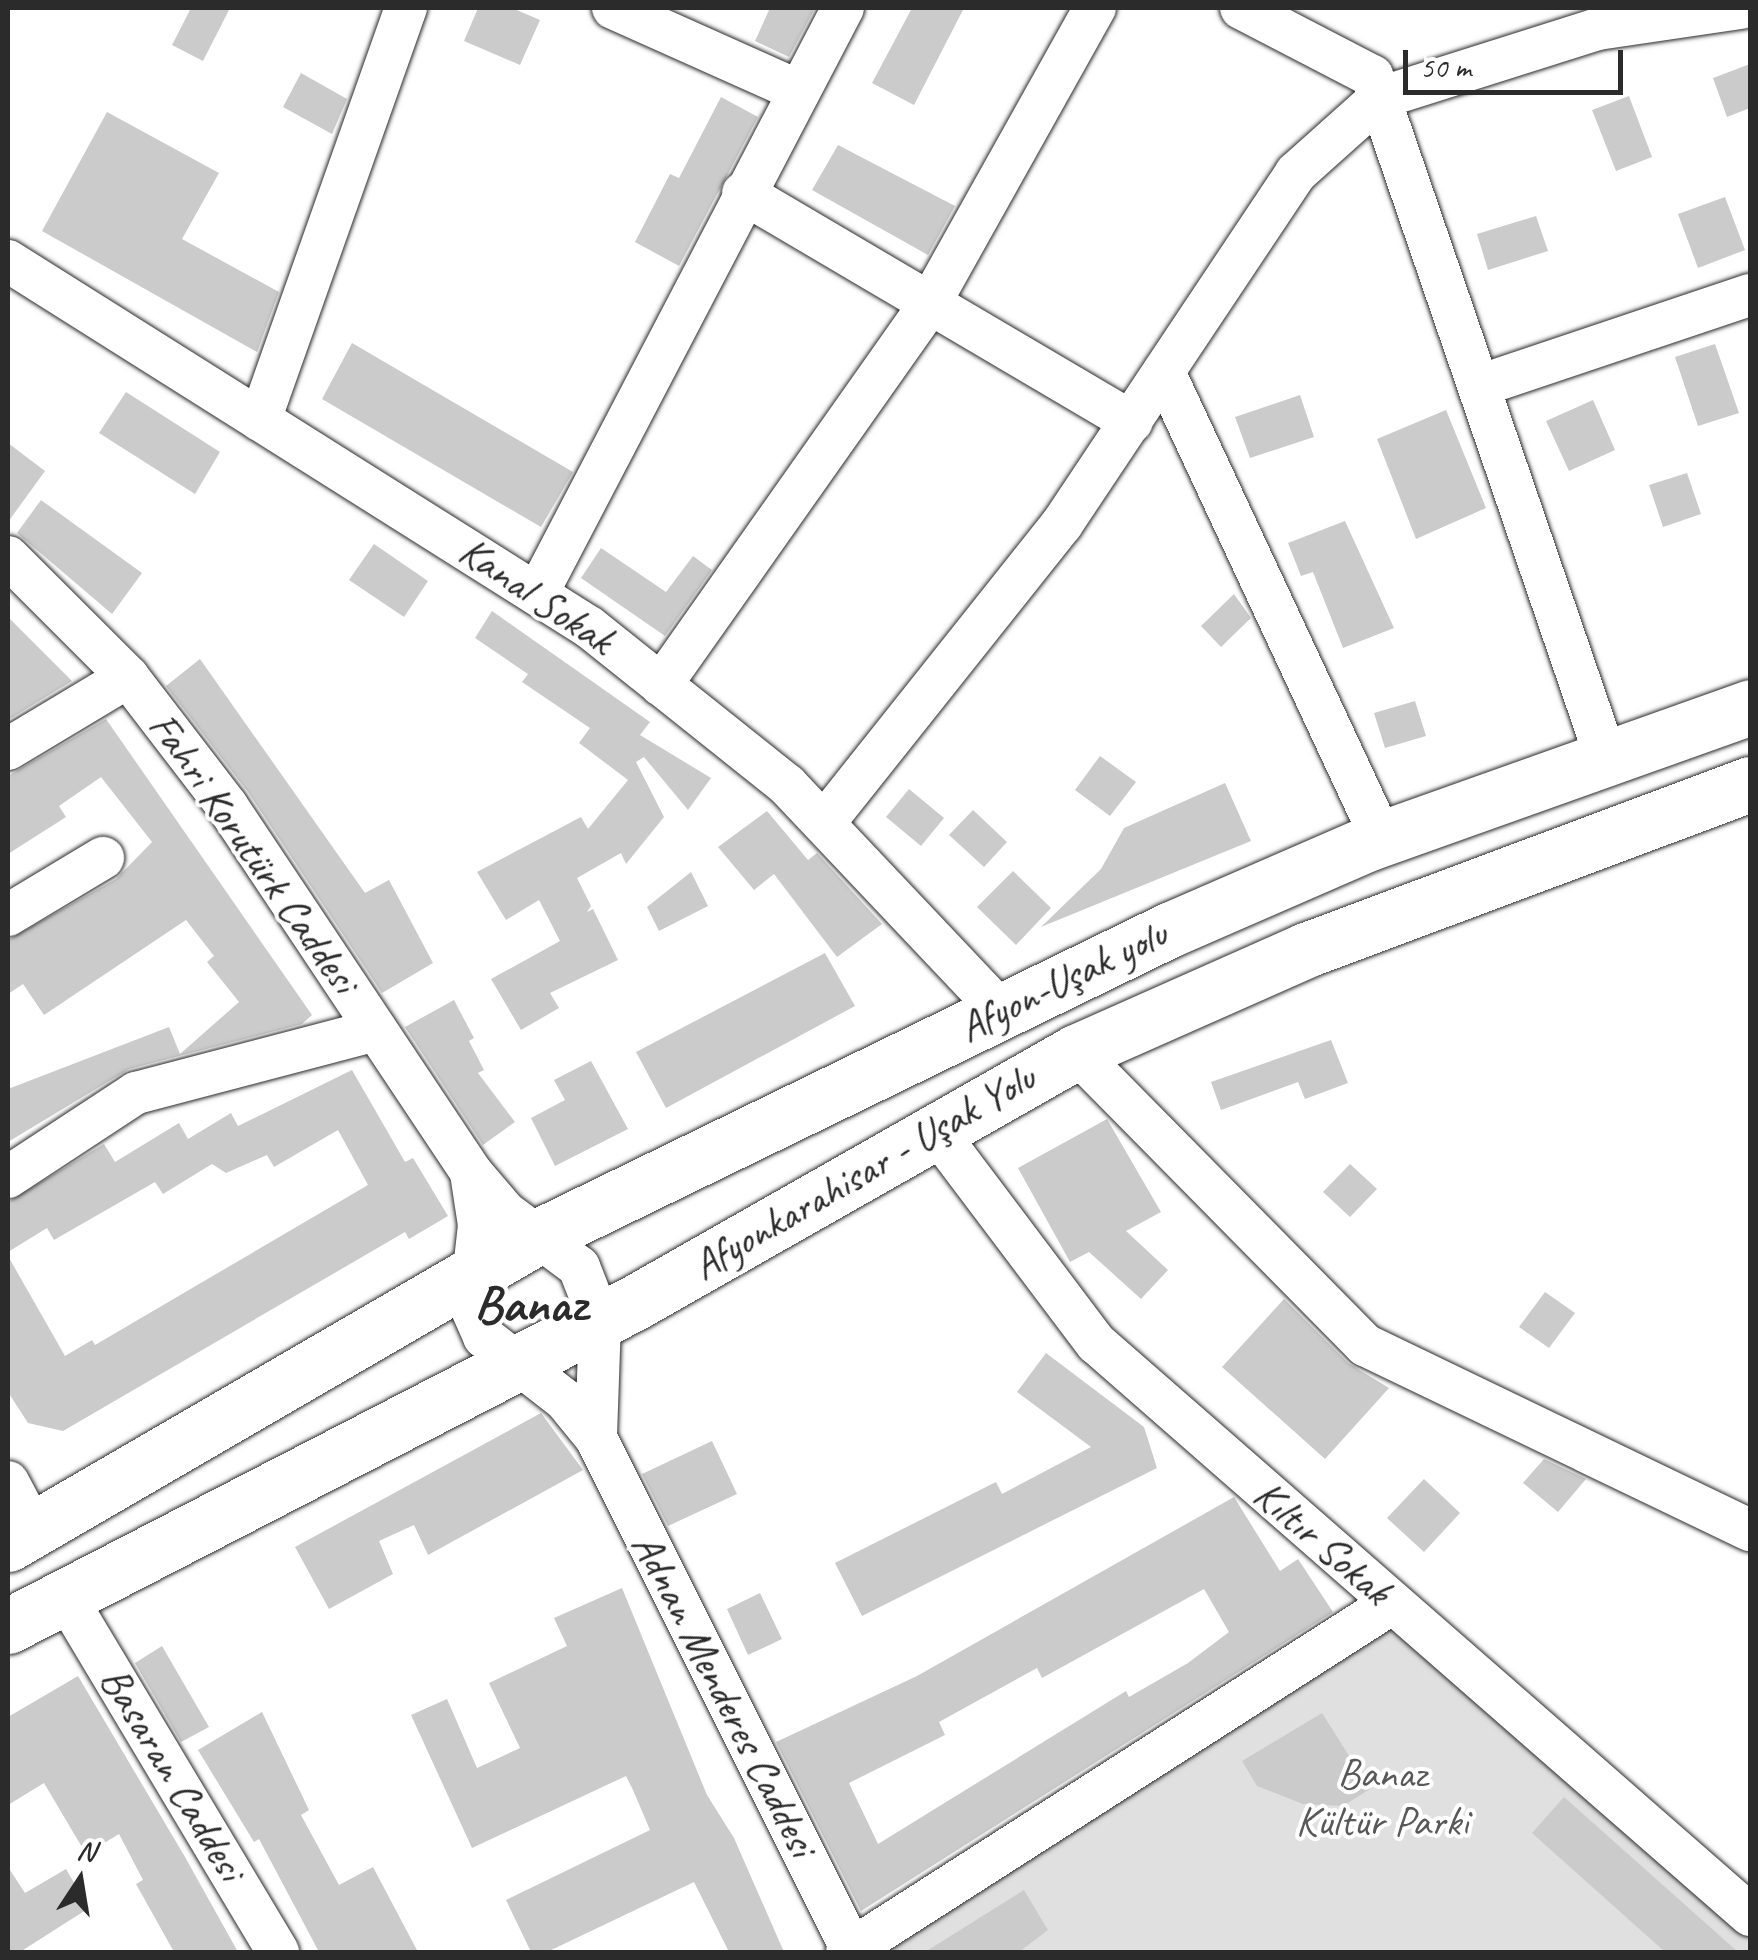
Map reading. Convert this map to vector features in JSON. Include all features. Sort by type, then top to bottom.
[{"type":"highway","points":[[1606,758],[1750,707]]},
{"type":"highway","name":"Afyon-Uşak yolu","points":[[536,1238],[1001,1011],[1382,839],[1606,758]]},
{"type":"highway","name":"Afyonkarahisar - Uşak Yolu","points":[[8,1626],[600,1321],[1076,1052],[1306,950],[1750,784]]},
{"type":"highway","points":[[20,1536],[536,1238]]},
{"type":"street","points":[[260,420],[406,8]]},
{"type":"street","points":[[613,8],[796,90]]},
{"type":"street","points":[[537,594],[796,90],[843,8]]},
{"type":"street","points":[[661,685],[930,303],[1095,8]]},
{"type":"street","points":[[1241,8],[1372,76],[1606,758]]},
{"type":"street","points":[[824,824],[1062,524],[1296,173],[1380,98],[1598,30],[1740,8]]},
{"type":"street","points":[[743,193],[1131,422]]},
{"type":"street","name":"Kanal Sokak","points":[[8,260],[537,594],[661,685],[824,824],[1001,1011]]},
{"type":"street","points":[[1478,386],[1750,294]]},
{"type":"street","points":[[1164,372],[1382,839]]},
{"type":"street","name":"Fahri Korutürk Caddesi","points":[[8,556],[128,677],[228,806],[472,1172],[536,1238]]},
{"type":"street","points":[[8,750],[128,677]]},
{"type":"street","points":[[8,915],[103,858]]},
{"type":"street","points":[[8,1177],[136,1093],[376,1030]]},
{"type":"street","points":[[1076,1052],[1364,1346],[1750,1530]]},
{"type":"street","name":"Kıltır Sokak","points":[[936,1132],[1096,1343],[1750,1915]]},
{"type":"street","points":[[472,1172],[479,1225],[469,1274],[470,1305],[484,1337],[517,1364]]},
{"type":"street","points":[[536,1238],[579,1267],[600,1321],[596,1438]]},
{"type":"street","name":"Adnan Menderes Caddesi","points":[[517,1364],[566,1400],[596,1438],[850,1952]]},
{"type":"street","points":[[8,1482],[20,1536]]},
{"type":"street","name":"Basaran Caddesi","points":[[66,1596],[278,1952]]},
{"type":"street","points":[[850,1952],[1390,1604]]},
{"type":"green space","name":"Banaz Kültür Parki","points":[[1397,1609],[1750,1915],[1750,1952],[853,1952]]},
{"type":"building","points":[[191,8],[230,8],[203,61],[172,45]]},
{"type":"building","points":[[478,8],[512,8],[540,20],[520,65],[464,41]]},
{"type":"building","points":[[770,8],[815,8],[789,57],[755,41]]},
{"type":"building","points":[[912,8],[964,8],[914,105],[872,83]]},
{"type":"building","points":[[1750,64],[1750,108],[1727,117],[1713,78]]},
{"type":"building","points":[[301,73],[347,99],[332,134],[283,107]]},
{"type":"building","points":[[1629,96],[1652,157],[1616,171],[1592,110]]},
{"type":"building","points":[[721,97],[758,117],[679,266],[635,242],[670,174],[679,178]]},
{"type":"building","points":[[107,112],[219,173],[182,239],[279,292],[257,352],[42,231]]},
{"type":"building","points":[[838,145],[955,206],[928,255],[812,190]]},
{"type":"building","points":[[1725,197],[1745,250],[1698,268],[1678,214]]},
{"type":"building","points":[[1536,216],[1548,251],[1488,270],[1477,234]]},
{"type":"building","points":[[352,343],[573,472],[541,527],[322,399]]},
{"type":"building","points":[[1715,344],[1739,413],[1698,426],[1675,357]]},
{"type":"building","points":[[126,392],[220,452],[195,494],[99,433]]},
{"type":"building","points":[[1300,395],[1314,437],[1250,458],[1235,417]]},
{"type":"building","points":[[1593,400],[1615,450],[1569,471],[1546,421]]},
{"type":"building","points":[[1446,410],[1486,508],[1416,539],[1377,439]]},
{"type":"building","points":[[8,443],[45,471],[8,522]]},
{"type":"building","points":[[1687,473],[1701,514],[1663,527],[1649,485]]},
{"type":"building","points":[[41,500],[142,573],[112,614],[17,533]]},
{"type":"building","points":[[1345,521],[1394,628],[1343,648],[1313,572],[1301,576],[1288,543]]},
{"type":"building","points":[[374,544],[428,581],[404,617],[349,580]]},
{"type":"building","points":[[601,548],[666,592],[693,556],[712,570],[665,636],[581,578]]},
{"type":"building","points":[[1234,594],[1251,618],[1221,647],[1201,626]]},
{"type":"building","points":[[492,611],[650,722],[640,735],[711,778],[688,810],[644,757],[636,762],[664,817],[626,864],[621,853],[577,878],[591,906],[587,912],[593,909],[618,960],[550,993],[559,1008],[521,1030],[491,979],[560,941],[539,900],[506,920],[477,872],[581,817],[588,829],[628,780],[579,743],[590,728],[522,682],[528,674],[475,638]]},
{"type":"building","points":[[8,617],[72,681],[8,720]]},
{"type":"building","points":[[200,659],[365,893],[389,880],[433,963],[382,993],[248,792],[166,686]]},
{"type":"building","points":[[1415,701],[1426,736],[1385,748],[1374,713]]},
{"type":"building","points":[[106,719],[312,1015],[302,1024],[129,1069],[8,1142],[8,1089],[169,1027],[180,1054],[239,1002],[207,962],[214,956],[186,920],[44,1015],[23,984],[8,994],[8,940],[116,879],[152,842],[101,777],[59,806],[66,817],[8,854],[8,776]]},
{"type":"building","points":[[1100,756],[1136,782],[1110,816],[1075,790]]},
{"type":"building","points":[[1225,783],[1251,841],[1041,927],[1101,869],[1124,828]]},
{"type":"building","points":[[909,789],[944,818],[921,846],[886,817]]},
{"type":"building","points":[[973,810],[1007,842],[984,867],[949,835]]},
{"type":"building","points":[[767,811],[808,860],[817,853],[882,924],[837,957],[774,874],[754,890],[718,847]]},
{"type":"building","points":[[1013,871],[1051,908],[1016,945],[977,907]]},
{"type":"building","points":[[691,872],[708,906],[659,931],[647,907]]},
{"type":"building","points":[[825,953],[855,1006],[666,1108],[636,1052]]},
{"type":"building","points":[[454,1000],[474,1038],[469,1041],[484,1070],[478,1073],[515,1122],[483,1145],[405,1027]]},
{"type":"building","points":[[1331,1040],[1348,1083],[1305,1099],[1298,1082],[1221,1110],[1211,1082]]},
{"type":"building","points":[[591,1061],[628,1129],[555,1166],[531,1118],[565,1100],[554,1080]]},
{"type":"building","points":[[352,1070],[405,1162],[413,1158],[448,1216],[409,1239],[405,1232],[63,1431],[28,1423],[8,1392],[8,1256],[65,1356],[92,1340],[95,1345],[368,1185],[338,1130],[274,1167],[267,1155],[226,1173],[212,1164],[163,1194],[155,1182],[54,1240],[47,1228],[8,1252],[8,1202],[104,1144],[115,1162],[179,1123],[188,1139],[231,1113],[238,1126]]},
{"type":"building","points":[[1107,1119],[1161,1212],[1126,1231],[1168,1270],[1141,1299],[1089,1252],[1070,1262],[1018,1168]]},
{"type":"building","points":[[1350,1164],[1377,1189],[1350,1217],[1323,1192]]},
{"type":"building","points":[[1545,1292],[1575,1313],[1549,1348],[1519,1327]]},
{"type":"building","points":[[1284,1299],[1348,1363],[1389,1388],[1325,1459],[1222,1367]]},
{"type":"building","points":[[1046,1353],[1144,1427],[1157,1468],[862,1616],[835,1563],[996,1482],[1002,1494],[1091,1447],[1017,1392]]},
{"type":"building","points":[[541,1413],[583,1470],[428,1555],[414,1525],[379,1541],[393,1574],[329,1609],[295,1547]]},
{"type":"building","points":[[712,1441],[737,1494],[668,1526],[642,1474]]},
{"type":"building","points":[[1544,1459],[1586,1479],[1558,1512],[1523,1483]]},
{"type":"building","points":[[1424,1479],[1460,1513],[1424,1552],[1387,1518]]},
{"type":"building","points":[[1234,1497],[1280,1571],[1298,1559],[1333,1612],[861,1911],[776,1742],[917,1676]],"holes":[[[1204,1589],[1229,1632],[1188,1663],[1129,1697],[1126,1691],[878,1844],[849,1783],[945,1735],[939,1722],[1037,1668],[1042,1678]]]},
{"type":"building","points":[[622,1588],[707,1795],[734,1838],[784,1952],[729,1952],[694,1882],[547,1952],[531,1952],[506,1900],[650,1830],[626,1776],[472,1848],[411,1715],[447,1699],[477,1768],[520,1748],[489,1683],[567,1646],[554,1618]]},
{"type":"building","points":[[760,1593],[782,1639],[748,1655],[727,1609]]},
{"type":"building","points":[[162,1646],[209,1727],[181,1742],[135,1663]]},
{"type":"building","points":[[78,1676],[238,1952],[174,1952],[136,1884],[143,1880],[119,1834],[86,1854],[44,1783],[8,1805],[8,1717]]},
{"type":"building","points":[[262,1712],[309,1810],[301,1815],[339,1885],[373,1867],[418,1952],[319,1952],[259,1839],[254,1842],[198,1750]]},
{"type":"building","points":[[1322,1713],[1370,1789],[1343,1806],[1303,1804],[1257,1786],[1242,1761]]},
{"type":"building","points":[[1564,1797],[1738,1952],[1665,1952],[1532,1833]]},
{"type":"building","points":[[8,1867],[25,1893],[66,1869],[89,1908],[20,1952],[8,1952]]},
{"type":"building","points":[[1024,1890],[1048,1930],[1019,1952],[925,1952]]},
{"type":"district","name":"Banaz","points":[[530,1305]]}]
